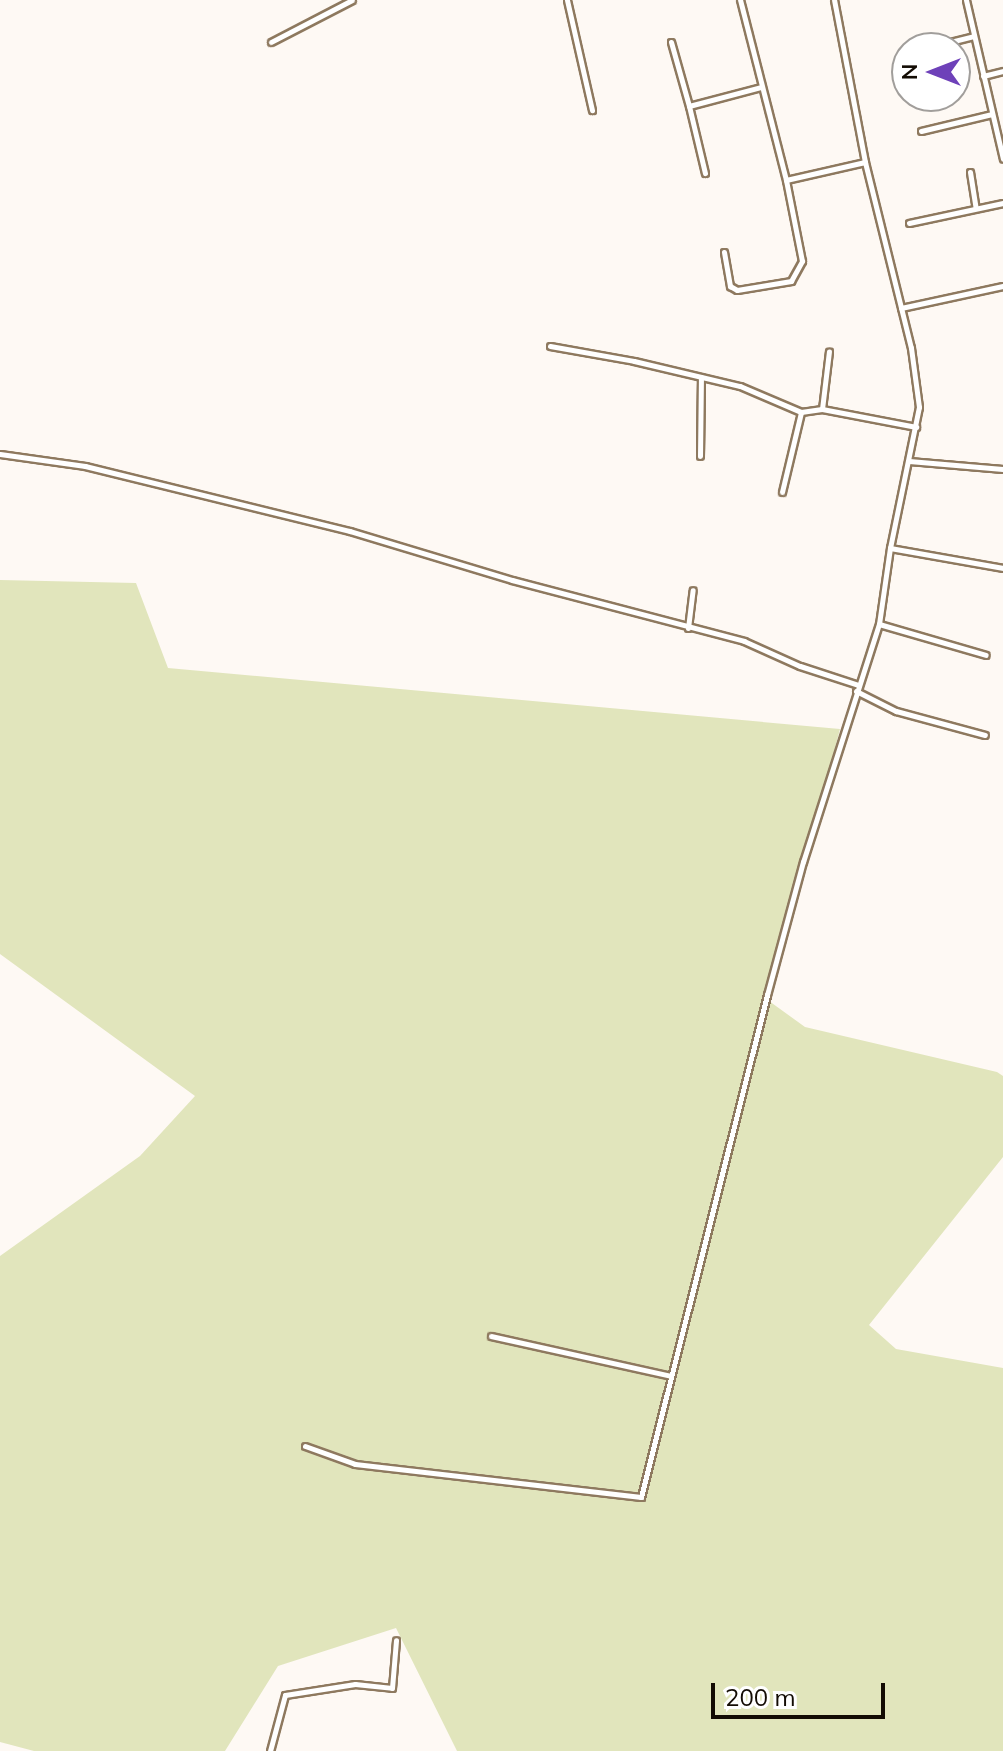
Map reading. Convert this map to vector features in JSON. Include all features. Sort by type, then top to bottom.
[{"type":"street","points":[[271,42],[352,0]]},
{"type":"street","points":[[567,0],[592,110]]},
{"type":"street","points":[[724,252],[733,288],[791,281],[802,261],[786,180],[740,0]]},
{"type":"street","points":[[305,1446],[355,1464],[641,1497],[767,995],[857,688],[879,624],[890,548],[916,427],[918,391],[865,162],[834,0]]},
{"type":"street","points":[[966,0],[1003,159]]},
{"type":"street","points":[[671,42],[705,173]]},
{"type":"street","points":[[983,76],[1003,71]]},
{"type":"street","points":[[689,106],[761,87]]},
{"type":"street","points":[[921,131],[992,114]]},
{"type":"street","points":[[786,180],[865,162]]},
{"type":"street","points":[[970,172],[976,208]]},
{"type":"street","points":[[909,223],[1003,203]]},
{"type":"street","points":[[901,308],[1003,286]]},
{"type":"street","points":[[550,346],[740,386],[801,412],[822,409],[916,427]]},
{"type":"street","points":[[822,409],[829,351]]},
{"type":"street","points":[[700,456],[701,377]]},
{"type":"street","points":[[782,492],[801,412]]},
{"type":"street","points":[[0,454],[85,466],[350,531],[688,628],[744,641],[857,688],[896,711],[985,735]]},
{"type":"street","points":[[909,461],[1003,469]]},
{"type":"street","points":[[890,548],[1003,568]]},
{"type":"street","points":[[688,628],[693,590]]},
{"type":"street","points":[[879,624],[986,655]]},
{"type":"street","points":[[491,1336],[671,1376]]},
{"type":"street","points":[[270,1751],[285,1695],[355,1684],[392,1688],[396,1640]]},
{"type":"green space","points":[[0,580],[136,583],[168,668],[840,729],[769,1001],[805,1027],[997,1072],[1003,1076],[1003,1157],[869,1325],[896,1349],[1003,1368],[1003,1751],[457,1751],[396,1628],[278,1666],[225,1751],[34,1751],[0,1742],[0,1256],[140,1156],[195,1096],[0,954]]}]
